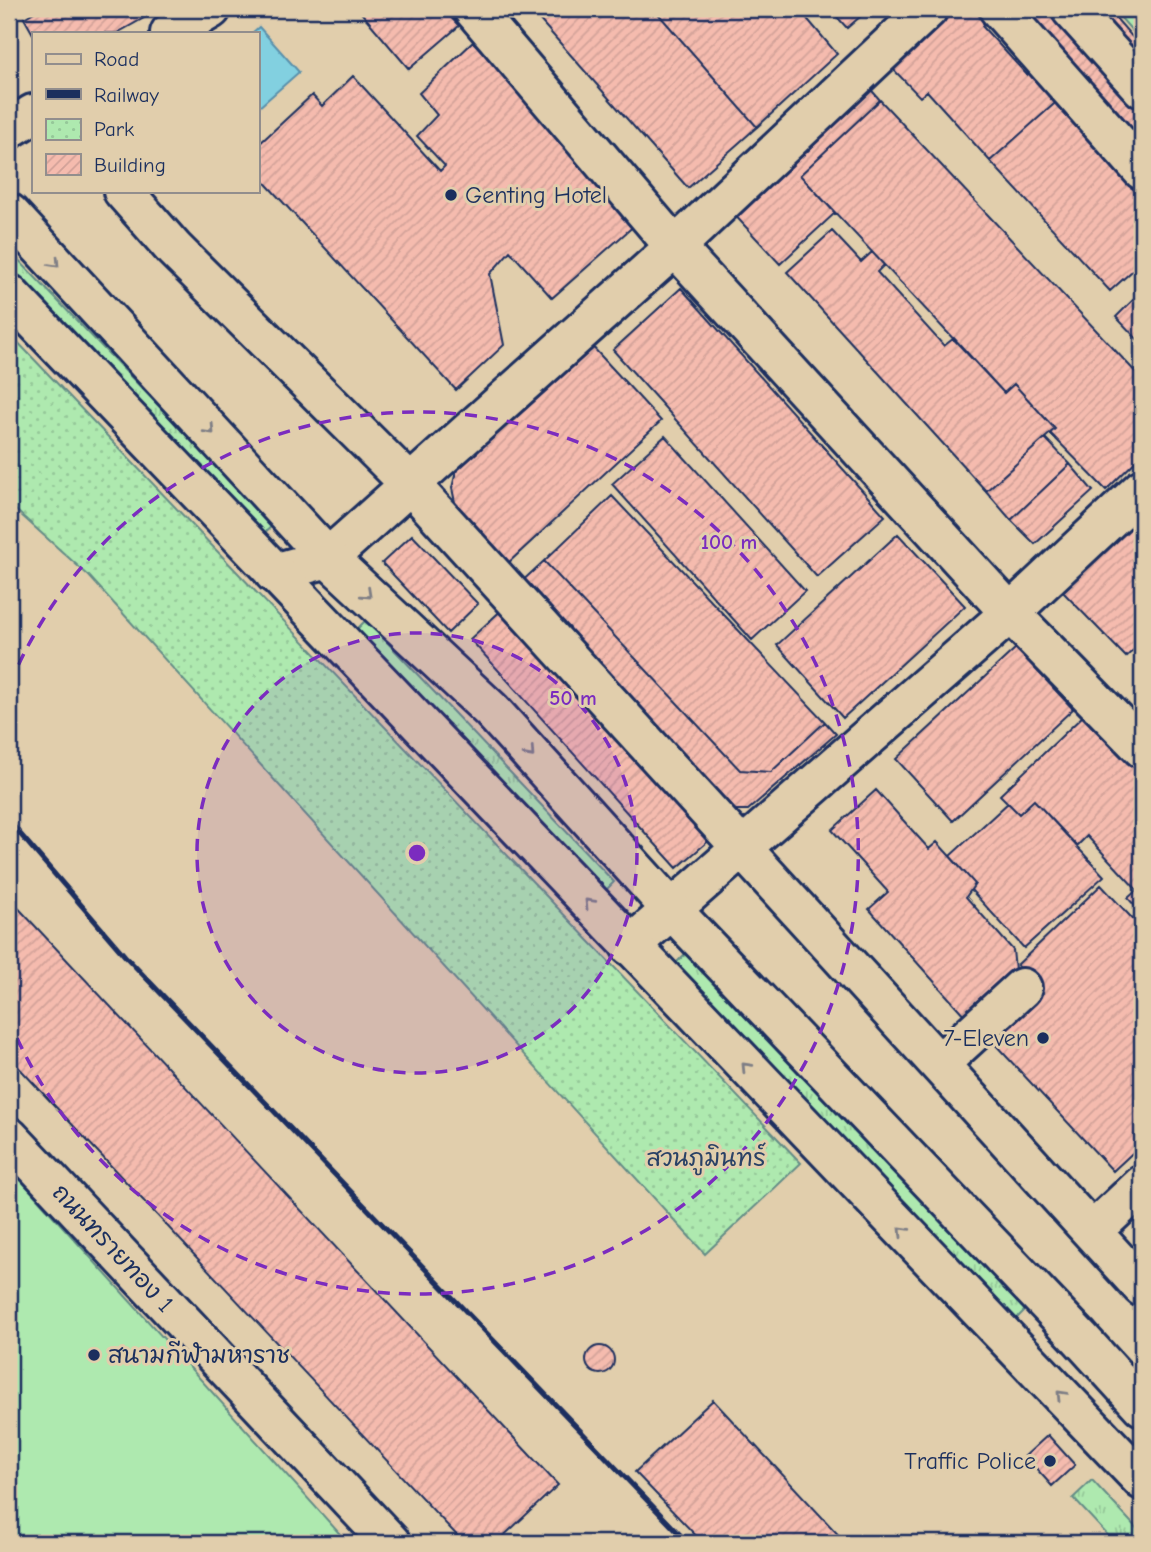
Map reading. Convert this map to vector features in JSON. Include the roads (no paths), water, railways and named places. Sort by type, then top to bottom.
[{"type":"street","points":[[172,32],[211,9]]},
{"type":"street","points":[[473,9],[675,247],[1010,613],[1142,748]]},
{"type":"street","points":[[274,573],[328,558],[675,247],[928,9]]},
{"type":"street","points":[[999,9],[1142,170]]},
{"type":"street","points":[[1071,9],[1142,88]]},
{"type":"street","points":[[9,129],[32,115]]},
{"type":"street","points":[[124,192],[174,249],[410,484],[1142,1287]]},
{"type":"street","points":[[9,213],[328,558],[491,710],[671,909],[1138,1391],[1091,1427]]},
{"type":"street","points":[[9,294],[1142,1480]]},
{"type":"street","points":[[631,946],[1010,613],[1142,489]]},
{"type":"street","points":[[939,1064],[1021,988]]},
{"type":"street","name":"ถนนทรายทอง 1","points":[[9,1137],[391,1543]]},
{"type":"street","points":[[1093,1231],[1142,1185]]},
{"type":"water","points":[[259,27],[299,72],[259,107],[259,32],[253,32]]},
{"type":"railway","points":[[9,821],[125,956],[688,1543]]},
{"type":"place","name":"Genting Hotel","points":[[451,195]]},
{"type":"place","name":"7-Eleven","points":[[1043,1038]]},
{"type":"place","name":"สนามกีฬามหาราช","points":[[94,1355]]},
{"type":"place","name":"Traffic Police","points":[[1050,1461]]},
{"type":"park label","name":"สวนภูมินทร์","points":[[706,1158]]}]
